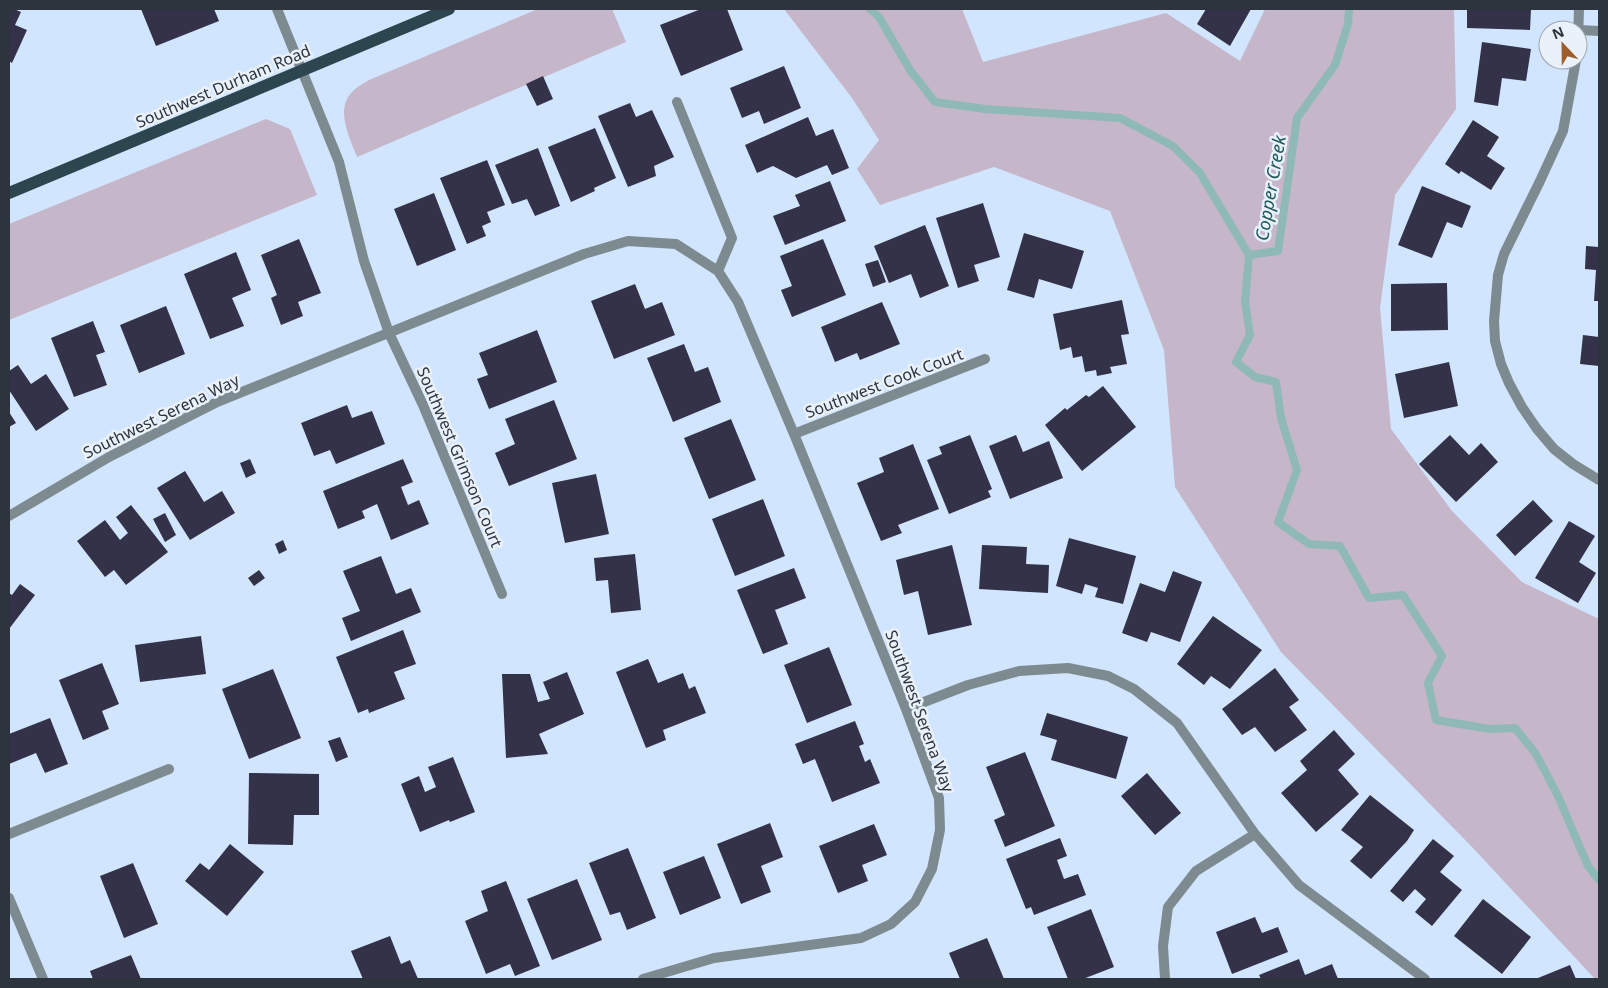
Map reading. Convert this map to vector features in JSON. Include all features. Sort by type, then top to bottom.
[{"type":"main road","name":"Southwest Durham Road","points":[[9,192],[449,9]]},
{"type":"street","points":[[277,9],[340,162],[364,261],[389,333]]},
{"type":"street","points":[[1574,70],[1563,131],[1504,254],[1498,275],[1494,321],[1495,341],[1501,364],[1509,383],[1537,429],[1554,449],[1573,464],[1599,480]]},
{"type":"street","points":[[677,102],[732,238],[718,271]]},
{"type":"street","name":"Southwest Serena Way","points":[[9,516],[109,456],[217,402],[584,254],[628,241],[676,244],[718,271],[738,302],[906,709],[939,798],[940,830],[932,869],[915,902],[891,924],[861,938],[714,958],[643,979]]},
{"type":"street","name":"Southwest Grimson Court","points":[[389,333],[423,405],[502,594]]},
{"type":"street","name":"Southwest Cook Court","points":[[794,434],[985,360]]},
{"type":"street","points":[[906,709],[968,685],[1019,671],[1068,668],[1108,676],[1134,689],[1177,723],[1255,834],[1299,885],[1424,979]]},
{"type":"street","points":[[9,834],[169,769]]},
{"type":"street","points":[[1165,979],[1163,946],[1168,907],[1196,871],[1255,834]]},
{"type":"street","points":[[9,898],[43,979]]},
{"type":"shaded area","points":[[538,9],[612,9],[626,42],[357,157],[345,124],[344,115],[347,98],[355,90],[369,80]]},
{"type":"shaded area","points":[[784,9],[962,9],[983,62],[1166,13],[1240,61],[1265,9],[1454,9],[1456,109],[1395,195],[1380,308],[1391,429],[1452,511],[1522,582],[1599,619],[1599,979],[1595,979],[1473,848],[1281,652],[1175,487],[1164,350],[1110,211],[994,167],[880,205],[857,169],[879,140],[852,98]]},
{"type":"shaded area","points":[[266,119],[290,129],[317,195],[9,320],[9,224]]},
{"type":"building","points":[[9,9],[21,12],[15,25],[27,30],[12,63],[9,61]]},
{"type":"building","points":[[141,9],[214,9],[219,21],[156,46]]},
{"type":"building","points":[[701,9],[727,9],[743,50],[681,76],[660,25]]},
{"type":"building","points":[[1206,9],[1251,9],[1230,46],[1197,24]]},
{"type":"building","points":[[1467,9],[1531,9],[1530,30],[1467,28]]},
{"type":"building","points":[[1482,42],[1531,49],[1526,81],[1502,78],[1498,106],[1474,102]]},
{"type":"building","points":[[784,66],[801,108],[764,124],[759,111],[742,118],[730,88]]},
{"type":"building","points":[[543,76],[553,99],[537,106],[526,84]]},
{"type":"building","points":[[630,103],[636,117],[652,110],[674,157],[654,166],[656,176],[628,187],[598,116]]},
{"type":"building","points":[[808,117],[816,136],[833,129],[849,168],[832,175],[827,165],[796,178],[773,166],[757,173],[745,145]]},
{"type":"building","points":[[1473,120],[1499,137],[1487,156],[1505,168],[1491,190],[1461,171],[1459,174],[1445,164]]},
{"type":"building","points":[[595,128],[616,178],[594,188],[595,191],[571,202],[548,147]]},
{"type":"building","points":[[538,148],[560,206],[535,216],[527,199],[512,204],[495,165]]},
{"type":"building","points":[[487,160],[505,205],[487,212],[491,222],[482,226],[486,236],[467,244],[440,178]]},
{"type":"building","points":[[830,181],[846,221],[785,245],[773,216],[800,206],[795,195]]},
{"type":"building","points":[[1422,186],[1471,206],[1462,228],[1447,222],[1432,258],[1398,245]]},
{"type":"building","points":[[434,193],[456,250],[417,266],[394,209]]},
{"type":"building","points":[[983,203],[1000,257],[974,265],[979,281],[958,288],[936,218]]},
{"type":"building","points":[[925,225],[949,286],[920,298],[911,274],[889,283],[874,246]]},
{"type":"building","points":[[1024,233],[1084,251],[1072,289],[1039,279],[1034,298],[1007,290]]},
{"type":"building","points":[[299,239],[321,293],[298,302],[303,316],[281,325],[271,298],[277,295],[261,255]]},
{"type":"building","points":[[823,239],[846,295],[792,317],[781,290],[792,286],[780,256]]},
{"type":"building","points":[[1586,246],[1599,247],[1599,301],[1594,301],[1596,270],[1585,269]]},
{"type":"building","points":[[236,252],[251,290],[232,298],[244,326],[210,339],[184,274]]},
{"type":"building","points":[[878,260],[886,282],[873,287],[865,264]]},
{"type":"building","points":[[1447,283],[1448,330],[1391,331],[1391,284]]},
{"type":"building","points":[[635,284],[645,309],[662,302],[675,335],[614,359],[591,301]]},
{"type":"building","points":[[1122,300],[1129,334],[1121,335],[1127,364],[1110,367],[1112,373],[1097,376],[1096,370],[1085,372],[1082,356],[1073,358],[1071,347],[1060,350],[1053,314]]},
{"type":"building","points":[[882,302],[900,344],[860,360],[857,353],[835,362],[821,327]]},
{"type":"building","points":[[166,306],[185,354],[139,373],[120,325]]},
{"type":"building","points":[[93,321],[105,352],[96,355],[107,385],[74,397],[51,338]]},
{"type":"building","points":[[537,330],[557,382],[489,409],[477,379],[488,375],[479,353]]},
{"type":"building","points":[[1583,335],[1599,337],[1599,366],[1580,364]]},
{"type":"building","points":[[684,344],[695,372],[708,367],[721,402],[673,422],[647,358]]},
{"type":"building","points":[[1449,362],[1458,406],[1404,418],[1395,374]]},
{"type":"building","points":[[18,365],[31,384],[46,374],[69,409],[36,431],[9,390],[9,371]]},
{"type":"building","points":[[1103,386],[1136,427],[1082,471],[1045,425],[1065,408],[1067,410],[1086,395],[1089,397]]},
{"type":"building","points":[[554,400],[577,459],[509,486],[495,453],[515,444],[505,419]]},
{"type":"building","points":[[347,405],[352,418],[372,411],[385,444],[336,464],[330,450],[314,456],[301,423]]},
{"type":"building","points":[[9,412],[16,423],[9,427]]},
{"type":"building","points":[[731,419],[756,480],[709,499],[684,438]]},
{"type":"building","points":[[970,435],[992,489],[988,491],[991,497],[949,514],[927,460],[942,454],[939,447]]},
{"type":"building","points":[[1016,435],[1023,452],[1049,441],[1063,478],[1010,499],[989,446]]},
{"type":"building","points":[[1450,435],[1469,455],[1481,443],[1498,462],[1456,502],[1419,464]]},
{"type":"building","points":[[913,444],[939,509],[898,525],[902,533],[881,541],[857,483],[884,472],[879,458]]},
{"type":"building","points":[[250,459],[256,473],[246,478],[240,463]]},
{"type":"building","points":[[403,459],[413,482],[401,487],[408,505],[419,500],[429,524],[391,540],[377,504],[362,511],[365,518],[338,529],[323,491]]},
{"type":"building","points":[[185,471],[204,502],[222,491],[235,513],[190,540],[157,488]]},
{"type":"building","points":[[596,474],[609,534],[565,543],[552,483]]},
{"type":"building","points":[[763,499],[785,556],[735,576],[712,519]]},
{"type":"building","points":[[1533,500],[1553,521],[1515,556],[1496,535]]},
{"type":"building","points":[[131,505],[168,552],[126,585],[114,570],[105,577],[77,541],[105,520],[120,540],[128,533],[116,517]]},
{"type":"building","points":[[165,513],[176,535],[165,542],[153,519]]},
{"type":"building","points":[[1569,521],[1595,536],[1579,562],[1596,573],[1578,603],[1535,578]]},
{"type":"building","points":[[1069,538],[1136,556],[1123,604],[1095,597],[1098,588],[1085,584],[1082,594],[1056,586]]},
{"type":"building","points":[[283,540],[287,550],[279,554],[275,544]]},
{"type":"building","points":[[952,545],[972,625],[928,635],[918,591],[904,595],[896,560]]},
{"type":"building","points":[[982,545],[1027,547],[1026,564],[1049,565],[1048,593],[979,589]]},
{"type":"building","points":[[635,554],[641,610],[611,613],[608,580],[596,581],[594,558]]},
{"type":"building","points":[[381,556],[396,594],[411,588],[421,612],[351,641],[342,618],[360,611],[343,571]]},
{"type":"building","points":[[794,568],[806,598],[775,610],[788,644],[763,654],[737,590]]},
{"type":"building","points":[[259,570],[265,578],[254,586],[248,578]]},
{"type":"building","points":[[1173,571],[1202,582],[1180,642],[1151,632],[1147,642],[1122,633],[1140,583],[1165,592]]},
{"type":"building","points":[[20,584],[35,595],[9,629],[9,593],[12,595]]},
{"type":"building","points":[[1213,616],[1262,650],[1230,689],[1211,676],[1204,685],[1177,664]]},
{"type":"building","points":[[403,630],[416,664],[394,672],[405,699],[369,713],[368,709],[358,713],[336,657]]},
{"type":"building","points":[[201,636],[206,674],[140,682],[135,645]]},
{"type":"building","points":[[829,647],[852,705],[807,723],[784,665]]},
{"type":"building","points":[[648,659],[658,683],[683,673],[689,689],[695,686],[706,713],[663,730],[666,740],[646,748],[616,672]]},
{"type":"building","points":[[102,663],[119,704],[102,711],[109,729],[83,740],[59,680]]},
{"type":"building","points":[[1275,668],[1299,700],[1289,707],[1307,730],[1275,752],[1255,727],[1242,735],[1222,709]]},
{"type":"building","points":[[273,669],[301,738],[249,759],[222,689]]},
{"type":"building","points":[[567,672],[584,714],[539,734],[548,754],[506,758],[502,674],[530,674],[538,702],[550,699],[543,682]]},
{"type":"building","points":[[1047,713],[1128,737],[1116,779],[1051,760],[1057,740],[1040,735]]},
{"type":"building","points":[[50,718],[68,764],[45,773],[36,753],[9,764],[9,734]]},
{"type":"building","points":[[855,721],[864,744],[859,746],[865,762],[870,759],[880,783],[832,802],[815,759],[803,764],[795,744]]},
{"type":"building","points":[[1334,730],[1355,754],[1338,770],[1359,794],[1316,832],[1281,793],[1307,770],[1300,761]]},
{"type":"building","points":[[340,737],[348,757],[336,762],[328,741]]},
{"type":"building","points":[[1025,752],[1055,826],[1005,847],[994,820],[1005,815],[986,767]]},
{"type":"building","points":[[453,757],[475,812],[420,832],[401,784],[419,776],[425,792],[436,787],[428,767]]},
{"type":"building","points":[[249,773],[319,774],[319,815],[294,815],[293,845],[248,844]]},
{"type":"building","points":[[1147,773],[1181,813],[1155,835],[1121,796]]},
{"type":"building","points":[[1370,795],[1414,830],[1407,841],[1371,879],[1350,861],[1363,847],[1341,830]]},
{"type":"building","points":[[770,823],[783,857],[761,866],[771,892],[741,904],[717,844]]},
{"type":"building","points":[[874,824],[887,855],[862,865],[868,881],[838,893],[819,846]]},
{"type":"building","points":[[1060,838],[1067,856],[1057,860],[1064,879],[1078,874],[1086,895],[1034,915],[1031,907],[1026,909],[1006,859]]},
{"type":"building","points":[[1433,839],[1454,856],[1440,872],[1462,890],[1432,926],[1415,912],[1426,899],[1415,889],[1403,902],[1390,891]]},
{"type":"building","points":[[230,844],[264,872],[227,916],[185,881],[200,863],[209,870]]},
{"type":"building","points":[[628,848],[656,918],[627,930],[620,912],[610,915],[589,863]]},
{"type":"building","points":[[704,856],[721,898],[680,915],[663,872]]},
{"type":"building","points":[[133,863],[158,924],[124,938],[100,876]]},
{"type":"building","points":[[577,879],[602,940],[552,960],[527,899]]},
{"type":"building","points":[[506,881],[540,966],[515,976],[510,964],[486,974],[465,921],[488,911],[481,891]]},
{"type":"building","points":[[1483,899],[1531,937],[1502,974],[1454,936]]},
{"type":"building","points":[[1091,909],[1114,967],[1083,979],[1068,979],[1047,927]]},
{"type":"building","points":[[1255,917],[1262,933],[1278,927],[1288,952],[1232,974],[1216,932]]},
{"type":"building","points":[[390,936],[401,964],[410,960],[418,979],[363,979],[351,951]]},
{"type":"building","points":[[987,938],[1004,979],[960,979],[949,953]]},
{"type":"building","points":[[131,955],[141,979],[93,979],[90,971]]},
{"type":"building","points":[[1299,959],[1305,975],[1332,964],[1338,979],[1261,979],[1259,975]]},
{"type":"building","points":[[1570,965],[1576,979],[1538,979],[1538,978]]},
{"type":"waterway","points":[[870,9],[879,17],[910,70],[935,102],[985,109],[1120,118],[1173,146],[1200,173],[1249,255]]},
{"type":"waterway","name":"Copper Creek","points":[[1349,9],[1348,24],[1335,65],[1297,118],[1278,251],[1249,255],[1245,302],[1250,335],[1236,362],[1255,377],[1276,382],[1281,418],[1297,470],[1278,522],[1309,544],[1340,546],[1369,598],[1403,595],[1442,656],[1428,683],[1436,720],[1490,729],[1515,728],[1536,754],[1558,796],[1588,866],[1599,880]]}]
